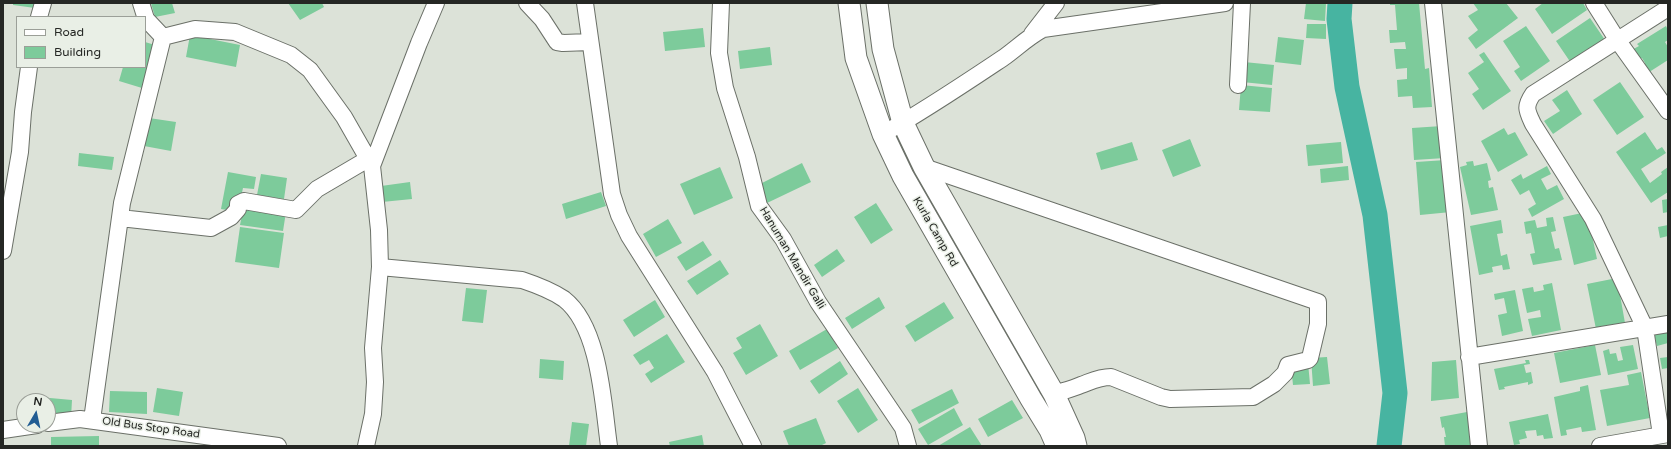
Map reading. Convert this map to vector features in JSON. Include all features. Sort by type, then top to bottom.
[{"type":"main road","name":"Kurla Camp Rd","points":[[848,3],[856,58],[883,134],[903,176],[1050,430],[1057,446]]},
{"type":"main road","name":"Kurla Camp Rd","points":[[877,3],[883,49],[903,123],[924,167],[1054,394],[1074,438],[1076,446]]},
{"type":"street","points":[[39,16],[43,3]]},
{"type":"street","points":[[141,3],[145,16]]},
{"type":"street","points":[[120,218],[211,228],[232,217],[238,209],[238,204],[244,201],[296,210],[317,189],[370,163],[436,3]]},
{"type":"street","points":[[527,3],[542,19],[557,42],[590,42]]},
{"type":"street","points":[[585,3],[612,194],[619,215],[633,243],[715,372],[753,446]]},
{"type":"street","name":"Hanuman Mandir Galli","points":[[721,3],[719,53],[725,88],[747,157],[760,206],[783,239],[822,308],[903,428],[908,446]]},
{"type":"street","points":[[883,134],[903,123],[1005,56],[1029,36],[1056,3]]},
{"type":"street","points":[[1029,36],[1043,29],[1055,26],[1225,3]]},
{"type":"street","points":[[1238,85],[1242,3]]},
{"type":"street","points":[[1433,3],[1479,446]]},
{"type":"street","points":[[1594,3],[1618,41],[1668,111]]},
{"type":"street","points":[[1600,446],[1665,434],[1645,328],[1593,219],[1533,124],[1528,112],[1527,104],[1533,94],[1668,8]]},
{"type":"street","points":[[146,19],[163,37]]},
{"type":"street","points":[[163,37],[194,29],[235,32],[291,55],[310,70],[344,117],[370,163],[379,230],[380,267],[373,348],[373,414],[366,446]]},
{"type":"street","points":[[92,420],[122,203],[163,37]]},
{"type":"street","points":[[3,251],[20,152],[23,112],[29,68]]},
{"type":"street","points":[[924,167],[1318,302],[1318,324],[1310,358],[1308,360],[1288,365],[1285,373],[1274,384],[1253,397],[1161,397],[1111,377],[1094,378],[1081,385],[1054,394]]},
{"type":"street","points":[[380,267],[522,280],[543,287],[565,300],[580,318],[590,338],[597,367],[609,446]]},
{"type":"street","points":[[1469,357],[1668,324]]},
{"type":"street","name":"Old Bus Stop Road","points":[[56,422],[80,419],[92,420],[278,446]]},
{"type":"street","points":[[3,430],[16,428]]},
{"type":"building","points":[[13,3],[35,3],[35,8],[13,5]]},
{"type":"building","points":[[151,3],[172,3],[175,13],[155,17]]},
{"type":"building","points":[[288,3],[322,3],[324,7],[300,20]]},
{"type":"building","points":[[1306,3],[1326,3],[1325,21],[1304,19]]},
{"type":"building","points":[[1390,3],[1419,3],[1425,69],[1429,68],[1432,107],[1413,108],[1412,96],[1398,97],[1397,80],[1407,79],[1407,68],[1396,69],[1394,49],[1406,49],[1405,42],[1390,43],[1389,30],[1397,30],[1395,5],[1390,5]]},
{"type":"building","points":[[1473,3],[1506,3],[1518,18],[1476,49],[1468,38],[1478,30],[1468,16],[1478,10]]},
{"type":"building","points":[[1543,3],[1583,3],[1587,10],[1552,34],[1535,9]]},
{"type":"building","points":[[1590,18],[1605,40],[1571,63],[1556,41]]},
{"type":"building","points":[[1307,24],[1326,24],[1326,39],[1306,38]]},
{"type":"building","points":[[1526,26],[1550,61],[1521,81],[1514,71],[1520,67],[1503,41]]},
{"type":"building","points":[[1666,26],[1668,30],[1668,40],[1665,42],[1668,47],[1668,60],[1643,76],[1638,68],[1645,63],[1642,58],[1635,62],[1628,52],[1639,46],[1637,44]]},
{"type":"building","points":[[703,28],[705,47],[665,51],[663,32]]},
{"type":"building","points":[[190,35],[240,45],[236,67],[186,57]]},
{"type":"building","points":[[1278,37],[1304,40],[1301,65],[1275,62]]},
{"type":"building","points":[[146,42],[155,45],[142,88],[119,81],[123,68],[146,68]]},
{"type":"building","points":[[770,47],[772,65],[740,69],[738,51]]},
{"type":"building","points":[[1484,52],[1511,91],[1483,110],[1472,94],[1479,89],[1468,73],[1484,62],[1479,55]]},
{"type":"building","points":[[1244,62],[1274,65],[1272,85],[1242,82]]},
{"type":"building","points":[[1620,82],[1644,117],[1617,135],[1593,100]]},
{"type":"building","points":[[1241,85],[1272,88],[1270,112],[1239,110]]},
{"type":"building","points":[[1567,90],[1582,114],[1553,134],[1544,121],[1560,111],[1552,100]]},
{"type":"building","points":[[149,118],[176,122],[171,151],[144,146]]},
{"type":"building","points":[[1442,126],[1445,158],[1414,160],[1412,128]]},
{"type":"building","points":[[1504,128],[1508,135],[1515,132],[1528,155],[1498,172],[1481,141]]},
{"type":"building","points":[[1645,132],[1657,150],[1662,147],[1666,153],[1641,169],[1650,183],[1662,174],[1661,172],[1668,167],[1668,192],[1651,203],[1616,152]]},
{"type":"building","points":[[1190,139],[1201,166],[1173,177],[1162,150]]},
{"type":"building","points":[[1132,142],[1138,160],[1101,170],[1096,153]]},
{"type":"building","points":[[1341,142],[1343,163],[1308,166],[1306,145]]},
{"type":"building","points":[[79,153],[114,157],[112,170],[78,166]]},
{"type":"building","points":[[1446,160],[1451,212],[1420,215],[1416,162]]},
{"type":"building","points":[[1473,161],[1474,166],[1487,163],[1491,180],[1488,181],[1489,188],[1493,187],[1498,210],[1471,215],[1460,167],[1467,165],[1466,162]]},
{"type":"building","points":[[802,163],[811,182],[767,203],[758,185]]},
{"type":"building","points":[[1348,166],[1349,180],[1321,183],[1320,169]]},
{"type":"building","points":[[1547,166],[1551,174],[1541,179],[1547,190],[1557,185],[1564,199],[1532,217],[1528,209],[1536,204],[1529,190],[1520,195],[1511,180],[1521,174],[1523,179]]},
{"type":"building","points":[[720,167],[733,198],[694,215],[680,184]]},
{"type":"building","points":[[228,172],[256,177],[254,189],[243,188],[241,197],[233,211],[221,209]]},
{"type":"building","points":[[261,174],[287,178],[284,199],[257,195]]},
{"type":"building","points":[[410,182],[412,199],[382,202],[381,186]]},
{"type":"building","points":[[601,192],[606,206],[566,219],[562,204]]},
{"type":"building","points":[[1668,199],[1668,212],[1663,213],[1662,200]]},
{"type":"building","points":[[876,203],[893,230],[871,244],[854,217]]},
{"type":"building","points":[[244,205],[286,212],[283,231],[240,225]]},
{"type":"building","points":[[1587,212],[1597,259],[1574,265],[1563,217]]},
{"type":"building","points":[[1553,217],[1556,231],[1551,232],[1555,249],[1559,248],[1562,260],[1533,265],[1530,254],[1535,253],[1531,233],[1526,234],[1524,222],[1535,220],[1537,228],[1547,226],[1546,218]]},
{"type":"building","points":[[668,219],[682,243],[656,257],[643,234]]},
{"type":"building","points":[[1501,220],[1503,233],[1497,234],[1501,256],[1507,254],[1510,269],[1503,270],[1502,265],[1492,267],[1493,272],[1479,275],[1470,226]]},
{"type":"building","points":[[1668,225],[1668,236],[1660,238],[1658,227]]},
{"type":"building","points":[[240,227],[284,233],[279,268],[235,262]]},
{"type":"building","points":[[703,241],[712,255],[686,271],[677,257]]},
{"type":"building","points":[[837,249],[845,261],[822,277],[814,265]]},
{"type":"building","points":[[720,260],[729,274],[697,295],[687,281]]},
{"type":"building","points":[[1617,278],[1625,323],[1596,329],[1587,284]]},
{"type":"building","points":[[1552,283],[1561,330],[1532,336],[1528,319],[1541,317],[1540,310],[1527,313],[1522,289],[1533,287],[1534,292],[1544,290],[1543,285]]},
{"type":"building","points":[[466,288],[487,290],[483,323],[462,321]]},
{"type":"building","points":[[1515,290],[1523,331],[1502,336],[1498,315],[1507,313],[1504,298],[1495,300],[1494,294]]},
{"type":"building","points":[[879,297],[885,308],[852,329],[845,318]]},
{"type":"building","points":[[655,300],[665,317],[634,337],[623,320]]},
{"type":"building","points":[[944,302],[954,318],[915,342],[905,326]]},
{"type":"building","points":[[760,324],[778,356],[746,375],[733,353],[742,348],[736,338]]},
{"type":"building","points":[[827,329],[838,348],[800,370],[789,351]]},
{"type":"building","points":[[1668,332],[1668,343],[1657,346],[1654,335]]},
{"type":"building","points":[[667,334],[685,362],[651,383],[645,374],[654,368],[649,360],[640,365],[633,355]]},
{"type":"building","points":[[1595,345],[1601,375],[1560,383],[1554,353]]},
{"type":"building","points":[[1633,345],[1638,369],[1608,375],[1603,351],[1609,349],[1610,354],[1616,353],[1618,361],[1623,360],[1620,347]]},
{"type":"building","points":[[1327,357],[1330,384],[1313,386],[1311,358]]},
{"type":"building","points":[[1668,357],[1668,368],[1662,369],[1660,358]]},
{"type":"building","points":[[540,359],[564,361],[563,380],[539,378]]},
{"type":"building","points":[[1456,360],[1459,398],[1431,401],[1432,362]]},
{"type":"building","points":[[1525,360],[1529,360],[1530,364],[1524,365],[1526,373],[1531,372],[1533,383],[1528,385],[1528,382],[1504,387],[1505,389],[1499,390],[1494,369],[1526,363]]},
{"type":"building","points":[[840,361],[848,374],[819,394],[810,381]]},
{"type":"building","points":[[1308,363],[1310,384],[1293,385],[1291,365]]},
{"type":"building","points":[[1641,372],[1650,418],[1607,426],[1600,390],[1629,385],[1627,375]]},
{"type":"building","points":[[1588,385],[1596,430],[1582,432],[1581,427],[1566,430],[1567,435],[1561,436],[1554,397],[1580,391],[1580,387]]},
{"type":"building","points":[[157,388],[183,392],[179,416],[153,412]]},
{"type":"building","points":[[858,388],[878,420],[858,433],[837,401]]},
{"type":"building","points":[[952,389],[959,403],[919,424],[911,410]]},
{"type":"building","points":[[110,391],[147,392],[147,414],[109,412]]},
{"type":"building","points":[[56,399],[72,400],[71,418],[56,416]]},
{"type":"building","points":[[1012,400],[1023,418],[988,437],[978,419]]},
{"type":"building","points":[[954,408],[963,425],[928,445],[918,429]]},
{"type":"building","points":[[1467,412],[1474,446],[1445,446],[1444,437],[1446,437],[1444,427],[1442,428],[1440,417]]},
{"type":"building","points":[[1548,414],[1553,438],[1544,439],[1543,435],[1537,436],[1536,430],[1525,431],[1527,438],[1519,440],[1520,444],[1514,445],[1509,422]]},
{"type":"building","points":[[816,418],[826,443],[820,446],[789,446],[783,431]]},
{"type":"building","points":[[572,422],[589,424],[586,446],[569,446]]},
{"type":"building","points":[[970,427],[982,446],[938,446]]},
{"type":"building","points":[[702,435],[704,446],[670,446],[669,442]]},
{"type":"building","points":[[99,436],[99,446],[51,446],[51,437]]},
{"type":"waterway","points":[[1340,3],[1339,19],[1347,87],[1375,215],[1395,393],[1389,446]]}]
